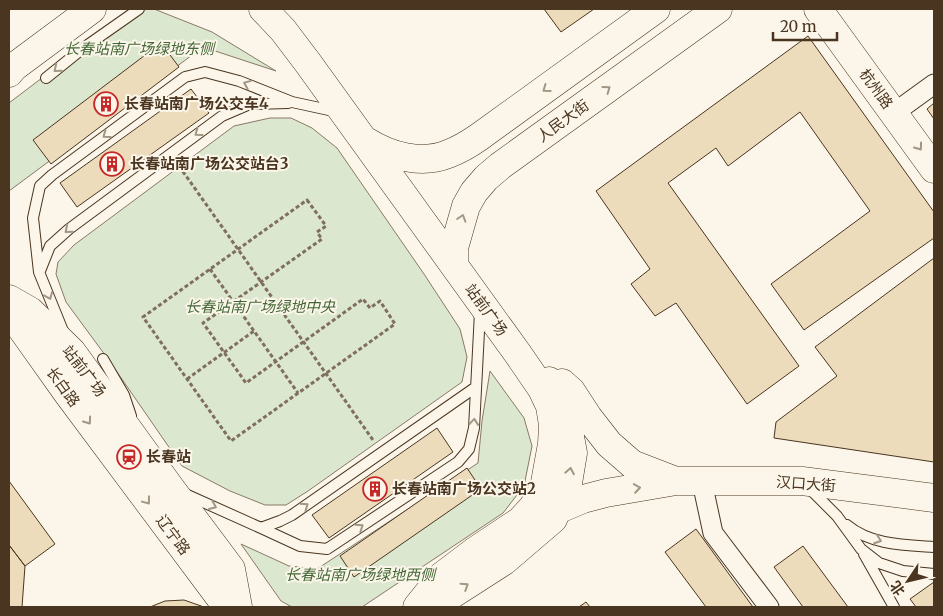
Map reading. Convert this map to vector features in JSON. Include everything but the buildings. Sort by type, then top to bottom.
[{"type":"main road","points":[[11,70],[92,9]]},
{"type":"main road","name":"站前广场","points":[[263,9],[283,30],[308,63],[481,302],[542,389],[550,406],[553,425],[552,444],[544,488],[533,507],[520,521],[475,550],[442,576],[419,607]]},
{"type":"main road","points":[[282,9],[308,63]]},
{"type":"main road","points":[[362,138],[376,148],[392,155],[430,159],[447,155],[463,148],[656,9]]},
{"type":"main road","name":"人民大街","points":[[454,265],[454,248],[466,206],[474,192],[486,178],[508,160],[718,9]]},
{"type":"main road","name":"杭州路","points":[[818,9],[934,169]]},
{"type":"main road","name":"站前广场","points":[[9,299],[30,311],[72,352],[231,569],[238,607]]},
{"type":"main road","points":[[419,607],[448,597],[504,561],[553,519],[567,489],[573,453],[566,415],[551,383],[508,323],[481,302]]},
{"type":"main road","name":"长白路","points":[[9,311],[118,462]]},
{"type":"main road","points":[[537,364],[553,374],[571,391],[609,444],[632,464],[689,482]]},
{"type":"main road","name":"辽宁路","points":[[118,462],[227,607]]},
{"type":"main road","name":"汉口大街","points":[[689,482],[802,481],[934,498]]},
{"type":"main road","points":[[557,510],[583,499],[606,493],[689,482]]},
{"type":"street","points":[[894,113],[934,84]]},
{"type":"street","points":[[689,482],[713,533],[769,607]]},
{"type":"lane","points":[[46,78],[82,49],[139,9]]},
{"type":"lane","points":[[72,352],[39,272],[33,218],[40,186],[52,175],[185,77],[205,72],[239,81],[292,102],[344,114]]},
{"type":"lane","points":[[39,272],[50,246],[69,229],[222,116],[250,104],[292,102]]},
{"type":"lane","points":[[169,486],[300,546],[327,549],[458,462],[469,449],[474,428],[481,302]]},
{"type":"lane","points":[[103,359],[124,395],[132,418],[134,437]]},
{"type":"lane","points":[[261,528],[292,516],[476,387]]},
{"type":"lane","points":[[802,481],[855,532],[888,543],[934,547]]},
{"type":"lane","points":[[837,516],[861,549],[894,607]]},
{"type":"lane","points":[[861,549],[878,563],[886,566],[903,571],[934,574]]},
{"type":"path","points":[[170,154],[382,453]]},
{"type":"path","points":[[307,200],[326,226],[317,232],[322,239],[203,323],[246,383],[363,299],[370,308],[380,301],[395,324],[231,441],[143,317],[238,249],[307,200]]},
{"type":"path","points":[[210,269],[298,393]]},
{"type":"path","points":[[187,379],[254,331]]},
{"type":"green space","name":"长春站南广场绿地东侧","points":[[131,9],[154,9],[212,32],[276,71],[203,47],[9,191],[9,103]]},
{"type":"green space","name":"长春站南广场绿地中央","points":[[270,118],[291,118],[312,128],[337,148],[460,329],[467,357],[462,382],[286,505],[265,505],[230,491],[182,466],[66,302],[56,274],[58,262],[74,245],[234,126]]},
{"type":"green space","name":"长春站南广场绿地西侧","points":[[490,371],[524,418],[532,446],[524,486],[503,513],[362,607],[292,607],[281,601],[241,544],[289,566],[317,569],[478,463]]},
{"type":"place","name":"长春站南广场公交车4","points":[[106,104]]},
{"type":"place","name":"长春站南广场公交站台3","points":[[112,164]]},
{"type":"place","name":"长春站","points":[[129,457]]},
{"type":"place","name":"长春站南广场公交站2","points":[[375,489]]}]
